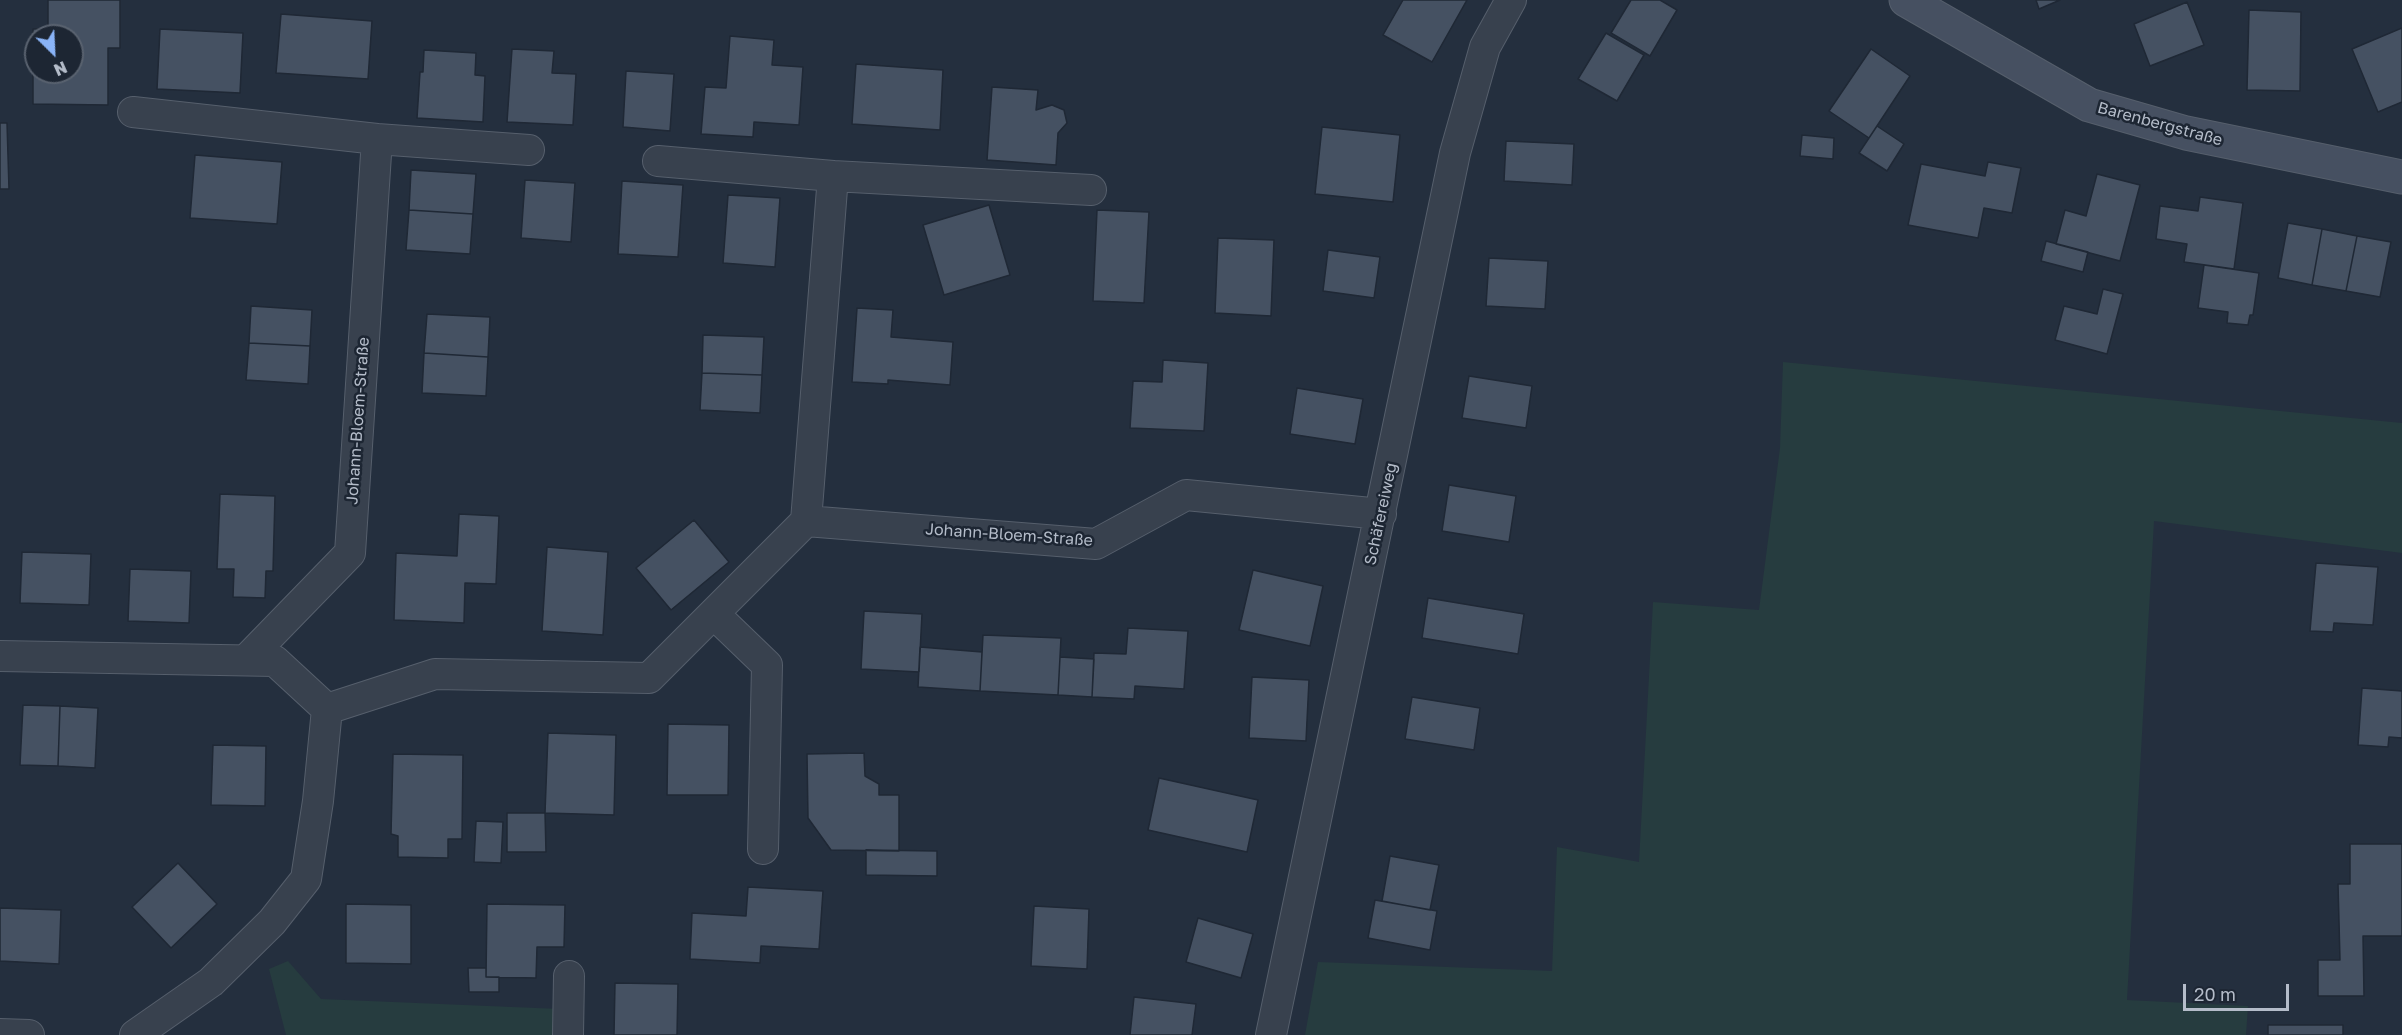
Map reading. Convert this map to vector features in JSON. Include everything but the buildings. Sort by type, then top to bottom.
[{"type":"street","name":"Schäfereiweg","points":[[1271,1035],[1455,153],[1485,47],[1510,0]]},
{"type":"street","name":"Barenbergstraße","points":[[1906,0],[2089,105],[2186,133],[2402,177]]},
{"type":"street","points":[[133,112],[376,139],[529,150]]},
{"type":"street","name":"Johann-Bloem-Straße","points":[[246,660],[350,553],[376,139]]},
{"type":"street","points":[[658,161],[833,176],[1091,190]]},
{"type":"street","points":[[327,709],[435,674],[649,678],[806,521],[833,176]]},
{"type":"street","name":"Johann-Bloem-Straße","points":[[806,521],[1096,544],[1186,495],[1381,514]]},
{"type":"street","points":[[714,614],[767,666],[763,849]]},
{"type":"street","points":[[0,656],[275,661],[327,709]]},
{"type":"street","points":[[135,1035],[211,982],[272,922],[306,879],[318,801],[327,709]]},
{"type":"street","points":[[568,1035],[569,976]]},
{"type":"street","points":[[0,1034],[29,1035]]},
{"type":"green space","points":[[1783,362],[2402,423],[2402,553],[2154,521],[2127,1000],[2248,1006],[2246,1035],[1305,1035],[1318,962],[1552,971],[1557,847],[1639,862],[1653,602],[1759,610],[1780,448]]},
{"type":"green space","points":[[288,961],[321,999],[560,1009],[560,1035],[286,1035],[269,969]]}]
